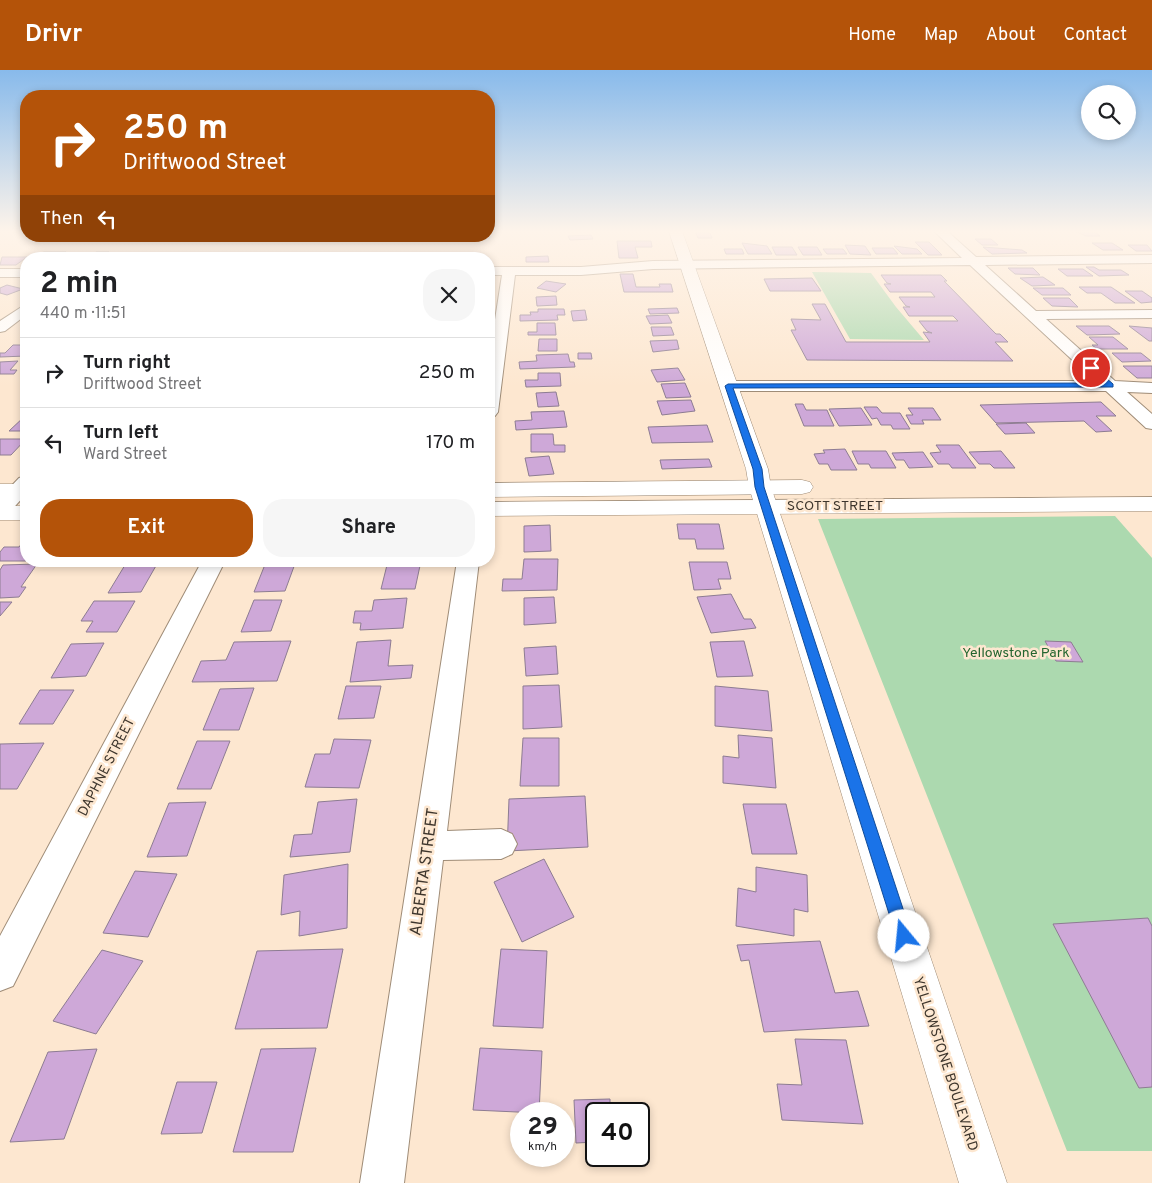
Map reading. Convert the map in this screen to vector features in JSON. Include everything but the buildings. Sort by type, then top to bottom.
[{"type":"main road","name":"YELLOWSTONE BOULEVARD","points":[[692,283],[757,469],[763,497],[982,1183]]},
{"type":"main road","name":"SCOTT STREET","points":[[495,510],[1038,486],[1152,485]]},
{"type":"main road","points":[[1038,486],[1052,505]]},
{"type":"main road","name":"SCOTT STREET","points":[[495,490],[1052,505],[1152,504]]},
{"type":"main road","points":[[0,512],[20,513]]},
{"type":"street","points":[[495,370],[507,283]]},
{"type":"street","points":[[998,283],[1152,424]]},
{"type":"street","points":[[0,328],[20,313]]},
{"type":"street","points":[[1033,315],[1152,314]]},
{"type":"street","points":[[728,386],[1111,386],[1152,388]]},
{"type":"street","points":[[0,512],[18,489]]},
{"type":"street","name":"DAPHNE STREET","points":[[0,974],[211,567]]},
{"type":"street","name":"ALBERTA STREET","points":[[382,1183],[467,567]]},
{"type":"street","points":[[428,846],[501,844]]},
{"type":"green space","points":[[818,283],[878,283],[924,340],[850,339]]},
{"type":"green space","name":"Yellowstone Park","points":[[1115,516],[1152,558],[1152,1151],[1067,1151],[818,519]]},
{"type":"route","points":[[904,936],[760,487],[757,469],[728,386],[1111,386],[1091,368]]}]
